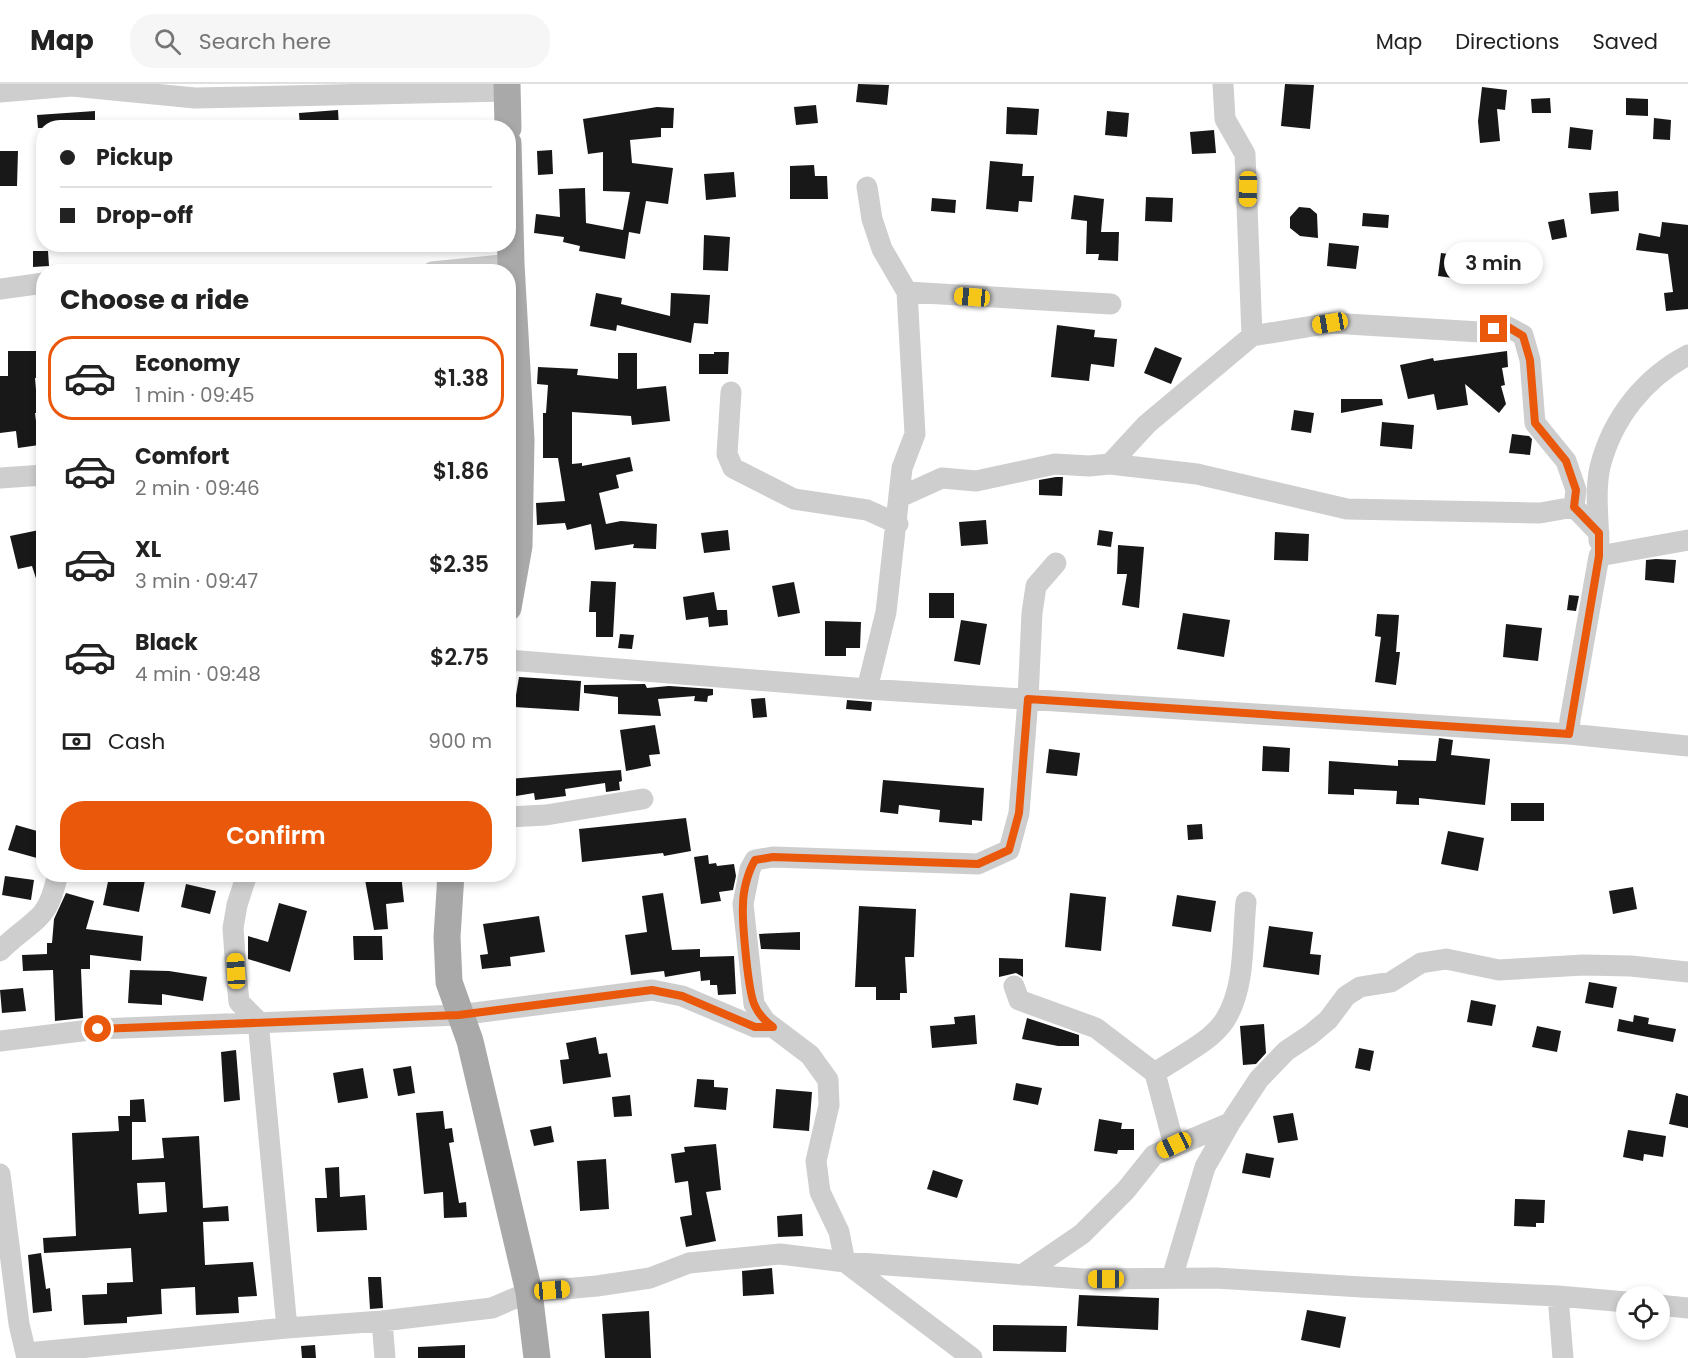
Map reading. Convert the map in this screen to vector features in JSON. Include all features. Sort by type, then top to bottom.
[{"type":"main road","points":[[507,88],[508,120]]},
{"type":"main road","points":[[511,252],[511,264]]},
{"type":"main road","points":[[516,466],[519,546],[516,563]]},
{"type":"main road","points":[[450,882],[447,937],[449,982],[470,1041],[529,1292],[537,1358]]},
{"type":"street","points":[[1223,84],[1225,119],[1245,154],[1252,336]]},
{"type":"street","points":[[0,92],[72,86],[195,98],[507,88]]},
{"type":"street","points":[[867,187],[872,219],[882,249],[907,292],[915,435],[902,468],[898,524],[886,612],[867,689]]},
{"type":"street","points":[[0,289],[36,284]]},
{"type":"street","points":[[907,292],[1111,304]]},
{"type":"street","points":[[1110,464],[1147,424],[1252,336],[1330,323],[1480,332],[1508,327],[1523,336],[1530,360],[1535,423],[1566,461],[1576,490],[1574,507]]},
{"type":"street","points":[[1569,734],[1599,556],[1599,469],[1617,422],[1634,396],[1688,355]]},
{"type":"street","points":[[731,392],[728,454],[733,468],[759,484],[794,499],[867,510],[898,524]]},
{"type":"street","points":[[900,497],[942,478],[976,481],[1055,464],[1089,466],[1110,464],[1197,474],[1347,509],[1540,513],[1574,507]]},
{"type":"street","points":[[0,478],[36,476]]},
{"type":"street","points":[[1574,507],[1599,533]]},
{"type":"street","points":[[1599,556],[1688,540]]},
{"type":"street","points":[[970,1358],[845,1262],[839,1232],[819,1192],[816,1161],[829,1105],[828,1080],[810,1055],[765,1021],[754,1004],[743,904],[750,869],[755,860],[773,857],[978,864],[1009,850],[1019,813],[1032,613],[1036,586],[1056,562]]},
{"type":"street","points":[[516,661],[867,689],[1569,734],[1688,746]]},
{"type":"street","points":[[516,817],[546,815],[643,799]]},
{"type":"street","points":[[0,951],[19,932],[41,916],[50,900],[56,882]]},
{"type":"street","points":[[244,882],[233,928],[236,971],[240,1002],[258,1021],[287,1328]]},
{"type":"street","points":[[1155,1073],[1204,1040],[1225,1021],[1237,992],[1246,902]]},
{"type":"street","points":[[1172,1278],[1205,1167],[1230,1123],[1259,1079],[1286,1052],[1328,1020],[1347,996],[1359,987],[1391,982],[1421,963],[1446,959],[1499,970],[1583,965],[1630,966],[1688,972]]},
{"type":"street","points":[[1014,986],[1019,1000],[1096,1028],[1155,1073],[1174,1145]]},
{"type":"street","points":[[0,1041],[98,1029],[459,1015],[652,990],[682,996],[755,1027],[773,1027]]},
{"type":"street","points":[[1022,1275],[1082,1234],[1126,1190],[1154,1155],[1230,1123]]},
{"type":"street","points":[[0,1174],[19,1324],[27,1355],[287,1328],[382,1321],[492,1308],[529,1292],[639,1280],[688,1263],[780,1254],[845,1262],[1083,1279],[1216,1278],[1616,1301]]},
{"type":"street","points":[[1558,1296],[1563,1358]]},
{"type":"street","points":[[1670,1306],[1688,1308]]},
{"type":"street","points":[[382,1321],[385,1358]]},
{"type":"building","points":[[858,84],[889,85],[887,105],[856,102]]},
{"type":"building","points":[[1285,84],[1314,85],[1310,129],[1281,126]]},
{"type":"building","points":[[1482,87],[1507,90],[1505,110],[1497,109],[1500,141],[1480,143],[1478,121]]},
{"type":"building","points":[[1550,98],[1551,113],[1532,113],[1531,99]]},
{"type":"building","points":[[1626,98],[1648,99],[1648,116],[1626,115]]},
{"type":"building","points":[[816,105],[818,123],[796,125],[794,107]]},
{"type":"building","points":[[657,107],[674,108],[673,128],[661,128],[661,137],[630,140],[632,163],[673,168],[668,204],[646,201],[640,234],[629,232],[625,259],[579,251],[580,246],[563,242],[564,237],[534,233],[536,214],[560,217],[559,189],[585,188],[586,223],[623,230],[630,192],[603,191],[603,152],[588,154],[583,119]]},
{"type":"building","points":[[1007,107],[1039,109],[1037,135],[1006,134]]},
{"type":"building","points":[[338,110],[339,120],[299,120],[299,113]]},
{"type":"building","points":[[95,111],[95,120],[37,120],[37,115]]},
{"type":"building","points":[[1107,111],[1129,113],[1127,137],[1105,135]]},
{"type":"building","points":[[1654,118],[1671,120],[1670,140],[1653,139]]},
{"type":"building","points":[[1570,127],[1593,130],[1591,150],[1568,148]]},
{"type":"building","points":[[1214,130],[1216,153],[1192,154],[1190,132]]},
{"type":"building","points":[[552,150],[553,174],[538,175],[537,151]]},
{"type":"building","points":[[0,151],[18,151],[17,186],[0,186]]},
{"type":"building","points":[[990,161],[1023,164],[1022,176],[1034,176],[1032,202],[1019,201],[1018,212],[986,209]]},
{"type":"building","points":[[814,165],[815,176],[827,176],[828,199],[790,199],[790,166]]},
{"type":"building","points":[[734,172],[736,197],[706,200],[704,174]]},
{"type":"building","points":[[1618,191],[1619,211],[1591,214],[1589,193]]},
{"type":"building","points":[[1074,195],[1104,199],[1101,232],[1119,232],[1118,261],[1098,260],[1099,254],[1086,254],[1087,221],[1071,219]]},
{"type":"building","points":[[1146,197],[1173,198],[1172,222],[1145,221]]},
{"type":"building","points":[[932,198],[956,200],[955,213],[931,211]]},
{"type":"building","points":[[1299,207],[1310,208],[1317,214],[1318,238],[1300,236],[1290,228],[1290,217]]},
{"type":"building","points":[[1363,213],[1389,215],[1388,228],[1362,226]]},
{"type":"building","points":[[1564,219],[1567,237],[1552,240],[1548,222]]},
{"type":"building","points":[[1662,222],[1688,225],[1688,309],[1666,311],[1664,293],[1673,292],[1668,254],[1636,250],[1639,233],[1660,237]]},
{"type":"building","points":[[704,235],[730,237],[728,271],[703,270]]},
{"type":"building","points":[[1329,243],[1359,246],[1356,269],[1327,266]]},
{"type":"building","points":[[33,251],[48,252],[49,264],[36,264],[36,267],[33,267]]},
{"type":"building","points":[[1441,253],[1456,255],[1453,278],[1438,276]]},
{"type":"building","points":[[596,293],[622,298],[621,304],[670,316],[671,293],[710,295],[708,324],[694,323],[691,343],[617,325],[616,331],[590,326]]},
{"type":"building","points":[[1057,325],[1095,330],[1094,337],[1117,339],[1114,367],[1091,364],[1089,381],[1051,377]]},
{"type":"building","points":[[1155,347],[1182,358],[1171,384],[1144,373]]},
{"type":"building","points":[[8,351],[36,351],[36,445],[18,448],[16,431],[0,433],[0,376],[8,376]]},
{"type":"building","points":[[1507,351],[1508,367],[1502,368],[1505,385],[1501,386],[1506,404],[1499,413],[1465,384],[1468,405],[1437,410],[1434,394],[1408,399],[1400,365],[1433,358],[1434,361]]},
{"type":"building","points":[[714,352],[729,352],[728,374],[699,374],[699,354],[714,354]]},
{"type":"building","points":[[618,353],[637,353],[637,389],[666,386],[670,421],[632,425],[631,416],[572,412],[572,464],[582,463],[582,466],[630,457],[633,471],[616,475],[619,488],[599,493],[606,524],[621,521],[657,524],[656,549],[633,548],[634,544],[595,550],[591,524],[567,530],[565,523],[537,525],[536,503],[565,501],[558,458],[543,458],[543,413],[546,413],[548,385],[537,384],[538,367],[578,369],[577,375],[618,379]]},
{"type":"building","points":[[1341,399],[1382,399],[1383,405],[1341,413]]},
{"type":"building","points":[[1294,410],[1314,413],[1311,433],[1291,430]]},
{"type":"building","points":[[1382,422],[1414,425],[1412,449],[1380,446]]},
{"type":"building","points":[[1512,434],[1529,436],[1532,439],[1530,455],[1509,453]]},
{"type":"building","points":[[1063,477],[1062,496],[1039,495],[1039,480]]},
{"type":"building","points":[[986,520],[988,544],[961,546],[959,522]]},
{"type":"building","points":[[728,530],[730,550],[704,553],[701,533]]},
{"type":"building","points":[[1099,530],[1113,532],[1111,547],[1097,545]]},
{"type":"building","points":[[36,531],[36,578],[32,566],[18,569],[10,536]]},
{"type":"building","points":[[1275,532],[1309,534],[1308,561],[1274,560]]},
{"type":"building","points":[[1118,545],[1144,547],[1139,608],[1122,605],[1127,574],[1117,574]]},
{"type":"building","points":[[1646,560],[1676,560],[1674,583],[1645,580]]},
{"type":"building","points":[[591,581],[616,582],[613,637],[596,637],[596,612],[589,612]]},
{"type":"building","points":[[794,582],[800,613],[778,617],[772,586]]},
{"type":"building","points":[[714,592],[717,610],[727,610],[728,625],[709,627],[708,617],[686,620],[683,597]]},
{"type":"building","points":[[929,593],[954,593],[954,618],[929,618]]},
{"type":"building","points":[[1569,595],[1579,596],[1576,611],[1567,610]]},
{"type":"building","points":[[1183,613],[1230,620],[1224,657],[1177,649]]},
{"type":"building","points":[[1377,614],[1399,615],[1396,652],[1400,652],[1396,685],[1375,682],[1381,637],[1375,636]]},
{"type":"building","points":[[961,620],[987,624],[980,665],[954,661]]},
{"type":"building","points":[[825,621],[861,622],[860,648],[846,648],[846,656],[825,656]]},
{"type":"building","points":[[1506,624],[1542,628],[1538,661],[1503,657]]},
{"type":"building","points":[[620,634],[634,635],[632,649],[618,648]]},
{"type":"building","points":[[519,677],[581,681],[579,711],[516,707]]},
{"type":"building","points":[[645,684],[647,688],[669,686],[713,689],[713,695],[708,696],[707,702],[694,701],[695,696],[658,699],[661,716],[618,714],[618,697],[584,693],[584,685]]},
{"type":"building","points":[[765,698],[767,717],[753,718],[751,699]]},
{"type":"building","points":[[847,700],[872,702],[871,711],[846,709]]},
{"type":"building","points":[[655,725],[660,754],[649,755],[651,766],[626,771],[620,730]]},
{"type":"building","points":[[1439,738],[1453,740],[1451,755],[1490,759],[1485,805],[1419,798],[1419,805],[1396,804],[1397,791],[1354,789],[1354,795],[1328,794],[1329,761],[1398,766],[1398,760],[1436,761]]},
{"type":"building","points":[[1263,746],[1290,748],[1289,772],[1262,771]]},
{"type":"building","points":[[1049,749],[1080,753],[1077,776],[1046,773]]},
{"type":"building","points":[[621,770],[622,781],[619,782],[620,790],[606,792],[605,783],[565,789],[566,796],[535,800],[534,793],[516,796],[516,778]]},
{"type":"building","points":[[883,780],[984,788],[982,821],[972,820],[972,825],[939,822],[940,810],[899,805],[898,814],[880,812]]},
{"type":"building","points":[[1511,803],[1544,803],[1544,821],[1511,821]]},
{"type":"building","points":[[686,818],[691,851],[664,856],[663,853],[582,862],[579,829]]},
{"type":"building","points":[[1202,824],[1203,839],[1188,840],[1187,825]]},
{"type":"building","points":[[16,825],[36,831],[36,858],[8,850]]},
{"type":"building","points":[[1448,831],[1484,838],[1478,871],[1441,864]]},
{"type":"building","points":[[708,855],[709,864],[716,863],[717,866],[734,864],[736,876],[733,890],[719,892],[721,901],[701,904],[694,857]]},
{"type":"building","points":[[5,876],[34,880],[31,900],[2,895]]},
{"type":"building","points":[[108,882],[145,882],[139,912],[103,905]]},
{"type":"building","points":[[365,882],[402,882],[404,902],[386,904],[388,929],[374,930]]},
{"type":"building","points":[[186,884],[216,891],[210,914],[181,907]]},
{"type":"building","points":[[1633,887],[1637,909],[1613,914],[1609,891]]},
{"type":"building","points":[[66,893],[94,901],[86,929],[143,936],[141,961],[90,955],[90,969],[81,969],[83,1018],[55,1021],[53,970],[23,971],[22,955],[47,954],[47,943],[52,943],[54,919]]},
{"type":"building","points":[[663,893],[672,950],[700,949],[700,957],[734,956],[736,994],[718,995],[717,985],[710,985],[710,980],[701,981],[700,971],[665,977],[664,971],[631,975],[625,935],[647,932],[642,896]]},
{"type":"building","points":[[1070,893],[1106,897],[1101,951],[1065,947]]},
{"type":"building","points":[[1177,895],[1216,901],[1211,932],[1172,926]]},
{"type":"building","points":[[279,903],[307,911],[290,972],[248,959],[248,936],[268,942]]},
{"type":"building","points":[[859,906],[916,909],[914,957],[905,957],[907,993],[900,993],[900,1000],[876,1000],[876,987],[855,987]]},
{"type":"building","points":[[539,916],[545,952],[510,957],[511,966],[482,969],[480,955],[488,954],[483,924]]},
{"type":"building","points":[[1269,926],[1313,932],[1310,954],[1321,955],[1319,975],[1263,967]]},
{"type":"building","points":[[800,932],[800,950],[761,949],[759,934]]},
{"type":"building","points":[[353,936],[382,936],[383,960],[354,960]]},
{"type":"building","points":[[999,958],[1023,959],[1023,977],[1016,973],[999,977]]},
{"type":"building","points":[[130,970],[169,971],[207,977],[203,1001],[162,994],[162,1005],[128,1003]]},
{"type":"building","points":[[1589,982],[1617,987],[1613,1008],[1585,1003]]},
{"type":"building","points":[[23,988],[26,1011],[2,1013],[0,990]]},
{"type":"building","points":[[1471,1000],[1496,1005],[1492,1026],[1467,1022]]},
{"type":"building","points":[[975,1015],[977,1044],[932,1048],[930,1026],[955,1024],[954,1017]]},
{"type":"building","points":[[1634,1015],[1649,1018],[1648,1024],[1676,1029],[1673,1042],[1617,1031],[1619,1019],[1633,1022]]},
{"type":"building","points":[[1027,1018],[1079,1035],[1079,1046],[1058,1046],[1022,1039]]},
{"type":"building","points":[[1264,1024],[1266,1053],[1256,1064],[1243,1065],[1240,1026]]},
{"type":"building","points":[[1537,1026],[1561,1031],[1557,1052],[1532,1047]]},
{"type":"building","points":[[596,1037],[599,1054],[607,1053],[611,1077],[563,1084],[560,1060],[569,1059],[566,1043]]},
{"type":"building","points":[[1359,1048],[1374,1051],[1370,1071],[1355,1068]]},
{"type":"building","points":[[236,1050],[240,1100],[224,1102],[221,1052]]},
{"type":"building","points":[[411,1066],[415,1093],[398,1096],[393,1069]]},
{"type":"building","points":[[363,1068],[368,1098],[338,1103],[333,1073]]},
{"type":"building","points":[[697,1079],[714,1080],[714,1087],[728,1088],[726,1110],[694,1107]]},
{"type":"building","points":[[1016,1083],[1042,1088],[1038,1105],[1013,1100]]},
{"type":"building","points":[[776,1089],[812,1092],[809,1131],[773,1128]]},
{"type":"building","points":[[1676,1093],[1688,1096],[1688,1128],[1669,1124]]},
{"type":"building","points":[[630,1095],[632,1116],[614,1117],[612,1097]]},
{"type":"building","points":[[144,1099],[146,1122],[132,1122],[132,1160],[164,1158],[162,1138],[199,1136],[203,1208],[228,1206],[229,1221],[203,1222],[205,1265],[253,1262],[257,1296],[238,1297],[239,1313],[196,1315],[195,1287],[161,1289],[162,1314],[127,1317],[127,1323],[84,1325],[82,1295],[107,1294],[107,1283],[133,1282],[131,1248],[44,1253],[43,1238],[76,1236],[72,1133],[119,1131],[118,1116],[130,1116],[130,1100]],"holes":[[[165,1182],[167,1212],[139,1214],[137,1183]]]},
{"type":"building","points":[[443,1111],[445,1129],[452,1128],[454,1142],[449,1143],[459,1203],[466,1202],[467,1217],[444,1218],[443,1192],[424,1194],[416,1113]]},
{"type":"building","points":[[1293,1113],[1298,1140],[1278,1143],[1273,1116]]},
{"type":"building","points":[[1099,1119],[1122,1123],[1121,1129],[1134,1129],[1134,1150],[1118,1150],[1117,1154],[1094,1151]]},
{"type":"building","points":[[551,1126],[554,1142],[534,1146],[530,1130]]},
{"type":"building","points":[[1628,1130],[1666,1136],[1663,1157],[1644,1154],[1643,1161],[1623,1157]]},
{"type":"building","points":[[716,1144],[721,1190],[706,1192],[716,1241],[686,1247],[680,1217],[692,1215],[688,1181],[675,1183],[671,1154],[685,1152],[684,1147]]},
{"type":"building","points":[[1246,1153],[1274,1158],[1270,1178],[1242,1173]]},
{"type":"building","points":[[606,1159],[609,1209],[580,1211],[577,1161]]},
{"type":"building","points":[[339,1167],[340,1197],[365,1195],[367,1230],[317,1232],[315,1198],[327,1198],[325,1168]]},
{"type":"building","points":[[933,1170],[963,1180],[957,1198],[927,1189]]},
{"type":"building","points":[[1515,1199],[1545,1200],[1544,1223],[1536,1223],[1536,1227],[1514,1226]]},
{"type":"building","points":[[802,1214],[803,1236],[778,1237],[777,1216]]},
{"type":"building","points":[[41,1253],[46,1289],[50,1288],[52,1311],[33,1313],[28,1255]]},
{"type":"building","points":[[772,1268],[774,1294],[743,1296],[742,1271]]},
{"type":"building","points":[[368,1277],[381,1277],[383,1308],[370,1309]]},
{"type":"building","points":[[1079,1295],[1159,1298],[1158,1330],[1077,1326]]},
{"type":"building","points":[[1307,1310],[1346,1317],[1340,1348],[1301,1340]]},
{"type":"building","points":[[649,1311],[651,1358],[605,1358],[602,1314]]},
{"type":"building","points":[[993,1325],[1067,1326],[1066,1352],[993,1351]]},
{"type":"building","points":[[315,1345],[316,1358],[302,1358],[301,1346]]},
{"type":"building","points":[[465,1345],[465,1358],[418,1358],[418,1347]]},
{"type":"route","points":[[98,1029],[459,1015],[652,990],[682,996],[755,1027],[773,1027],[765,1021],[754,1004],[747,956],[743,904],[750,869],[755,860],[773,857],[978,864],[1009,850],[1019,813],[1028,699],[1569,734],[1599,556],[1599,533],[1574,507],[1576,490],[1566,461],[1535,423],[1530,360],[1523,336],[1508,327],[1494,329]]}]
